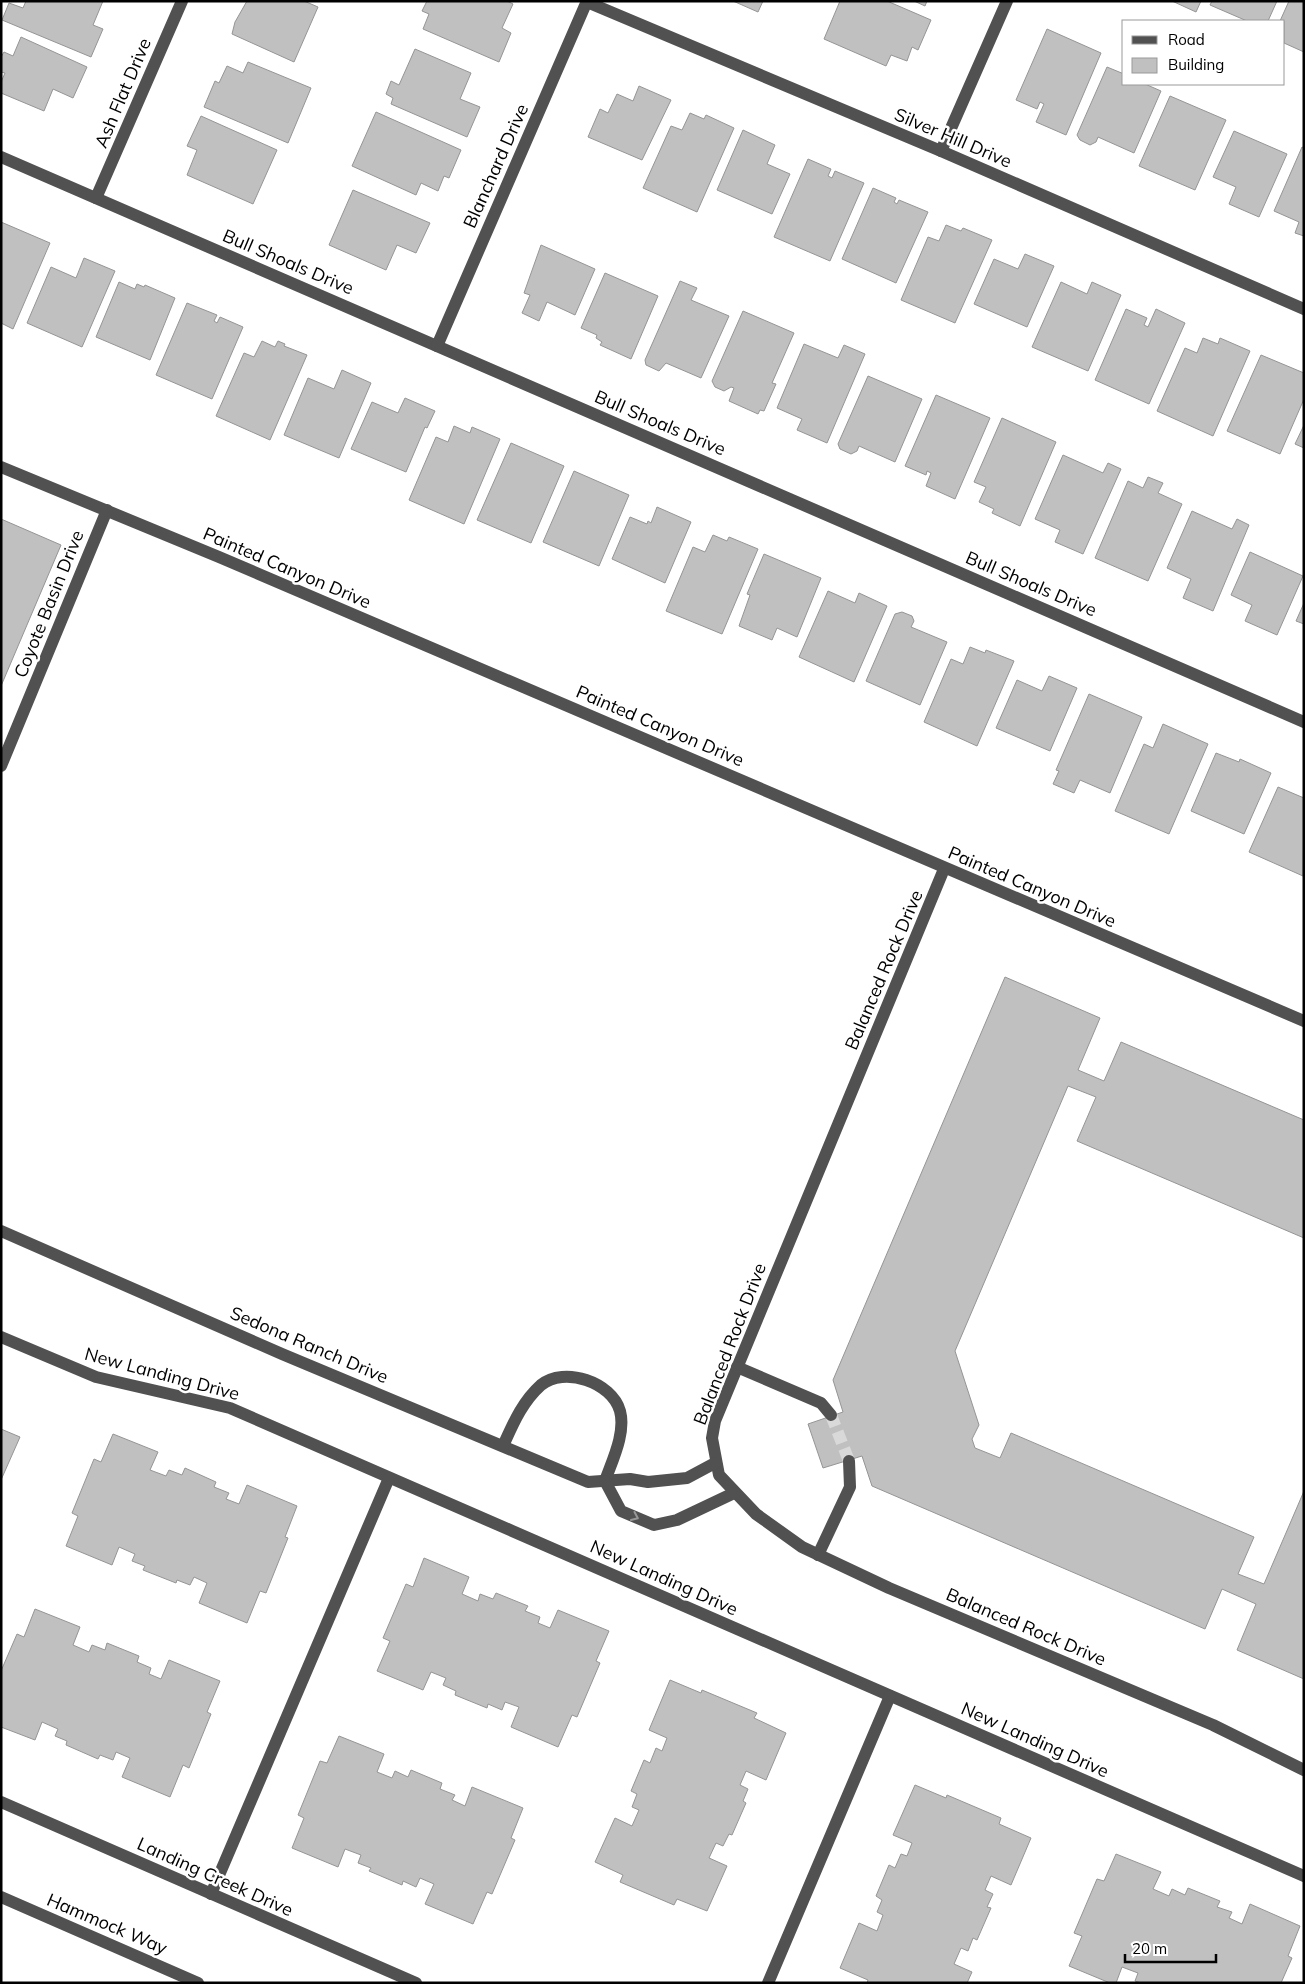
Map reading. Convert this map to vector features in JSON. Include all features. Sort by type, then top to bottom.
[{"type":"street","name":"Ash Flat Drive","points":[[96,198],[182,1]]},
{"type":"street","points":[[941,152],[1007,1]]},
{"type":"street","name":"Silver Hill Drive","points":[[587,2],[1304,309]]},
{"type":"street","name":"Blanchard Drive","points":[[437,346],[587,2]]},
{"type":"street","name":"Bull Shoals Drive","points":[[1,157],[1304,722]]},
{"type":"street","name":"Painted Canyon Drive","points":[[1,467],[107,510],[766,790],[944,869],[1304,1021]]},
{"type":"street","name":"Coyote Basin Drive","points":[[1,766],[107,510]]},
{"type":"street","name":"Balanced Rock Drive","points":[[944,869],[715,1421],[712,1438],[719,1475],[734,1493],[756,1514],[802,1547],[889,1588],[1213,1725],[1304,1770]]},
{"type":"street","name":"Sedona Ranch Drive","points":[[1,1231],[282,1354],[588,1482],[630,1479],[648,1482],[687,1478],[716,1463]]},
{"type":"street","name":"New Landing Drive","points":[[1,1337],[96,1377],[230,1408],[1304,1876]]},
{"type":"street","points":[[737,1367],[821,1403],[831,1415]]},
{"type":"street","points":[[503,1446],[520,1409],[542,1384],[555,1378],[584,1379],[601,1388],[613,1398],[620,1411],[621,1425],[616,1450],[604,1481],[621,1511],[654,1525],[677,1520],[734,1493]]},
{"type":"street","points":[[818,1555],[850,1487],[849,1461]]},
{"type":"street","points":[[211,1894],[389,1478]]},
{"type":"street","points":[[768,1983],[890,1696]]},
{"type":"street","name":"Landing Creek Drive","points":[[1,1802],[416,1983]]},
{"type":"street","name":"Hammock Way","points":[[1,1897],[198,1983]]},
{"type":"building","points":[[26,1],[103,1],[93,25],[103,29],[91,57],[2,20],[9,3],[23,8]]},
{"type":"building","points":[[247,1],[304,1],[318,7],[294,62],[232,34],[235,22]]},
{"type":"building","points":[[427,1],[507,1],[513,4],[502,28],[511,33],[499,62],[423,29],[429,14],[422,11]]},
{"type":"building","points":[[733,1],[763,1],[758,12]]},
{"type":"building","points":[[840,1],[887,1],[931,20],[918,50],[912,47],[907,61],[891,55],[886,66],[824,39]]},
{"type":"building","points":[[914,1],[927,1],[925,6]]},
{"type":"building","points":[[1172,1],[1201,1],[1196,12]]},
{"type":"building","points":[[1212,1],[1277,1],[1268,20],[1245,20],[1210,5]]},
{"type":"building","points":[[1289,1],[1304,1],[1304,52],[1285,43],[1285,20],[1280,20]]},
{"type":"building","points":[[1047,29],[1101,53],[1066,135],[1036,122],[1044,104],[1040,102],[1037,109],[1016,100]]},
{"type":"building","points":[[21,37],[87,67],[73,98],[53,89],[44,111],[1,93],[1,82],[5,73],[1,72],[1,57],[4,52],[13,56]]},
{"type":"building","points":[[415,49],[471,73],[460,99],[480,107],[467,137],[391,104],[393,98],[386,94],[391,81],[399,85]]},
{"type":"building","points":[[248,62],[311,88],[288,143],[204,107],[215,81],[219,83],[227,66],[243,73]]},
{"type":"building","points":[[1107,67],[1122,73],[1122,85],[1147,85],[1161,91],[1134,153],[1098,137],[1096,142],[1090,145],[1080,140],[1077,135]]},
{"type":"building","points":[[639,86],[671,100],[642,160],[588,137],[600,109],[608,113],[617,94],[633,101]]},
{"type":"building","points":[[1170,96],[1226,120],[1195,190],[1139,166]]},
{"type":"building","points":[[376,112],[461,150],[449,178],[444,176],[438,191],[421,183],[416,195],[352,166]]},
{"type":"building","points":[[690,113],[704,119],[706,115],[734,128],[697,212],[643,188],[671,126],[682,130]]},
{"type":"building","points":[[201,116],[277,150],[253,204],[187,175],[197,150],[187,146]]},
{"type":"building","points":[[743,130],[775,145],[767,164],[790,174],[772,214],[717,190]]},
{"type":"building","points":[[1234,131],[1287,154],[1259,217],[1229,204],[1236,187],[1213,177]]},
{"type":"building","points":[[1302,147],[1304,148],[1304,236],[1295,233],[1299,222],[1274,211]]},
{"type":"building","points":[[808,159],[831,169],[828,176],[832,178],[835,171],[864,183],[830,261],[774,237]]},
{"type":"building","points":[[873,188],[896,198],[894,202],[897,204],[899,200],[928,212],[896,283],[842,259]]},
{"type":"building","points":[[353,190],[430,223],[416,253],[397,245],[386,270],[329,245]]},
{"type":"building","points":[[1,222],[50,243],[13,329],[1,323]]},
{"type":"building","points":[[946,225],[961,231],[963,228],[992,240],[955,323],[901,300],[928,237],[939,241]]},
{"type":"building","points":[[541,245],[595,269],[575,315],[547,302],[539,321],[522,313],[530,295],[524,293]]},
{"type":"building","points":[[1025,254],[1054,266],[1027,327],[974,304],[994,259],[1018,269]]},
{"type":"building","points":[[84,258],[115,271],[82,347],[27,323],[51,267],[76,278]]},
{"type":"building","points":[[605,273],[658,296],[631,359],[600,345],[602,342],[596,338],[597,335],[581,328]]},
{"type":"building","points":[[680,281],[697,288],[691,300],[729,316],[701,378],[666,363],[659,371],[646,365],[645,360]]},
{"type":"building","points":[[119,282],[135,289],[137,284],[144,287],[145,285],[175,298],[150,360],[96,337]]},
{"type":"building","points":[[1061,282],[1087,294],[1092,282],[1121,295],[1088,371],[1032,347]]},
{"type":"building","points":[[187,303],[217,315],[214,321],[217,323],[220,317],[243,327],[212,399],[156,375]]},
{"type":"building","points":[[1126,309],[1147,318],[1144,325],[1148,327],[1156,309],[1185,323],[1149,404],[1095,380]]},
{"type":"building","points":[[743,311],[794,333],[772,383],[776,384],[764,411],[760,410],[758,414],[729,401],[734,388],[731,387],[724,391],[715,387],[712,381]]},
{"type":"building","points":[[1203,338],[1218,344],[1220,338],[1250,351],[1213,436],[1157,411],[1185,348],[1197,353]]},
{"type":"building","points":[[262,341],[275,347],[278,341],[285,344],[284,346],[307,355],[270,440],[216,416],[244,353],[254,357]]},
{"type":"building","points":[[804,344],[838,358],[844,345],[865,354],[827,443],[797,430],[802,419],[777,408]]},
{"type":"building","points":[[1261,355],[1304,373],[1304,399],[1280,454],[1227,431]]},
{"type":"building","points":[[342,370],[371,383],[339,458],[284,435],[308,378],[334,389]]},
{"type":"building","points":[[868,376],[922,399],[895,462],[859,446],[857,451],[851,454],[840,449],[838,444]]},
{"type":"building","points":[[936,395],[990,418],[955,499],[926,486],[931,473],[927,471],[926,475],[905,466]]},
{"type":"building","points":[[405,398],[435,411],[427,428],[425,427],[406,472],[351,449],[372,402],[398,413]]},
{"type":"building","points":[[1002,418],[1056,442],[1020,526],[992,513],[994,509],[979,502],[986,487],[974,482]]},
{"type":"building","points":[[1304,425],[1304,448],[1295,444]]},
{"type":"building","points":[[454,426],[470,433],[472,427],[500,439],[464,524],[409,500],[436,437],[448,442]]},
{"type":"building","points":[[511,443],[564,466],[531,543],[477,520]]},
{"type":"building","points":[[1063,455],[1103,473],[1108,463],[1121,469],[1083,554],[1055,542],[1060,530],[1035,519]]},
{"type":"building","points":[[574,471],[629,495],[599,566],[543,542]]},
{"type":"building","points":[[1148,477],[1163,483],[1158,493],[1182,504],[1148,581],[1095,558],[1128,481],[1143,488]]},
{"type":"building","points":[[657,507],[691,522],[665,583],[612,559],[630,517],[647,524],[648,521],[651,523]]},
{"type":"building","points":[[1192,511],[1232,529],[1237,519],[1249,525],[1213,611],[1183,598],[1191,579],[1167,568]]},
{"type":"building","points":[[1,519],[61,545],[1,686]]},
{"type":"building","points":[[713,535],[727,541],[729,537],[758,549],[722,634],[666,611],[693,547],[705,552]]},
{"type":"building","points":[[1250,552],[1303,576],[1277,635],[1245,621],[1252,605],[1231,595]]},
{"type":"building","points":[[764,554],[821,578],[797,637],[777,628],[772,640],[739,626],[750,595],[747,594]]},
{"type":"building","points":[[828,591],[855,603],[859,593],[887,606],[854,682],[799,657]]},
{"type":"building","points":[[1304,603],[1304,624],[1296,621]]},
{"type":"building","points":[[902,612],[912,616],[914,621],[911,627],[947,642],[920,705],[866,681],[895,614]]},
{"type":"building","points":[[970,647],[985,653],[986,650],[1014,661],[977,746],[924,722],[951,659],[963,664]]},
{"type":"building","points":[[1049,676],[1077,688],[1050,751],[996,728],[1017,680],[1042,691]]},
{"type":"building","points":[[1089,694],[1142,717],[1110,793],[1080,780],[1074,793],[1053,784],[1059,771],[1056,770]]},
{"type":"building","points":[[1163,724],[1208,744],[1169,834],[1115,811],[1144,744],[1153,748]]},
{"type":"building","points":[[1216,753],[1239,762],[1240,759],[1271,773],[1244,834],[1191,811]]},
{"type":"building","points":[[1278,787],[1304,798],[1303,876],[1249,852]]},
{"type":"building","points":[[1005,977],[1100,1018],[1078,1070],[1104,1081],[1121,1042],[1304,1120],[1304,1238],[1077,1141],[1096,1097],[1068,1086],[955,1351],[979,1425],[972,1439],[975,1448],[1000,1458],[1011,1433],[1254,1537],[1238,1574],[1264,1584],[1304,1491],[1304,1679],[1237,1650],[1256,1604],[1222,1589],[1205,1629],[872,1486],[862,1456],[823,1468],[808,1424],[843,1412],[833,1380]]},
{"type":"building","points":[[1,1429],[20,1437],[1,1480]]},
{"type":"building","points":[[113,1434],[158,1452],[150,1470],[166,1476],[169,1470],[182,1475],[185,1468],[216,1482],[214,1487],[229,1493],[226,1499],[239,1504],[247,1485],[297,1506],[285,1537],[288,1538],[266,1593],[260,1591],[247,1623],[199,1603],[207,1583],[194,1577],[190,1585],[177,1580],[176,1583],[143,1570],[145,1566],[132,1561],[135,1554],[119,1547],[112,1565],[66,1546],[78,1516],[72,1513],[94,1459],[101,1462]]},
{"type":"building","points":[[424,1558],[469,1577],[462,1594],[478,1601],[480,1594],[493,1599],[496,1593],[528,1606],[525,1611],[540,1617],[538,1623],[550,1628],[558,1610],[609,1631],[596,1661],[600,1663],[577,1717],[572,1715],[558,1747],[511,1727],[519,1707],[505,1702],[502,1710],[488,1704],[487,1708],[455,1695],[456,1691],[443,1685],[446,1678],[431,1672],[423,1690],[377,1671],[390,1641],[383,1638],[406,1584],[413,1587]]},
{"type":"building","points":[[35,1609],[80,1627],[73,1645],[89,1652],[92,1645],[105,1650],[107,1643],[139,1656],[137,1662],[151,1668],[149,1674],[161,1679],[169,1660],[220,1681],[207,1712],[211,1714],[189,1768],[183,1765],[170,1797],[122,1777],[130,1758],[116,1752],[113,1760],[100,1755],[98,1759],[66,1745],[67,1741],[55,1736],[58,1729],[42,1722],[35,1740],[1,1727],[1,1671],[17,1634],[24,1637]]},
{"type":"building","points":[[670,1680],[701,1693],[702,1690],[757,1713],[754,1718],[786,1733],[766,1780],[746,1771],[740,1785],[748,1789],[743,1801],[746,1803],[732,1835],[729,1834],[723,1846],[716,1843],[709,1858],[727,1866],[707,1911],[677,1899],[674,1905],[620,1882],[623,1875],[595,1862],[615,1818],[632,1826],[639,1810],[632,1807],[637,1794],[631,1791],[644,1760],[650,1763],[656,1748],[662,1751],[667,1738],[649,1730]]},
{"type":"building","points":[[339,1736],[384,1754],[377,1772],[392,1778],[395,1771],[408,1777],[411,1770],[442,1783],[440,1789],[455,1795],[452,1800],[465,1806],[472,1787],[523,1808],[511,1838],[515,1840],[492,1894],[487,1892],[473,1924],[425,1904],[434,1884],[420,1878],[416,1887],[403,1881],[402,1885],[369,1871],[371,1868],[358,1863],[361,1855],[345,1849],[338,1867],[292,1848],[304,1818],[298,1815],[320,1761],[327,1763]]},
{"type":"building","points":[[915,1785],[946,1798],[947,1795],[1001,1818],[999,1824],[1031,1838],[1011,1885],[991,1876],[985,1890],[993,1894],[987,1907],[991,1908],[977,1940],[973,1938],[968,1951],[961,1948],[954,1964],[972,1972],[967,1983],[867,1983],[868,1980],[840,1968],[859,1923],[877,1931],[883,1915],[877,1912],[882,1900],[876,1896],[889,1865],[895,1868],[901,1854],[907,1856],[912,1843],[893,1835]]},
{"type":"building","points":[[1116,1854],[1161,1872],[1153,1889],[1169,1896],[1172,1889],[1185,1895],[1188,1888],[1220,1901],[1217,1907],[1232,1912],[1229,1918],[1242,1924],[1250,1904],[1300,1926],[1288,1956],[1292,1958],[1281,1983],[1141,1983],[1135,1981],[1138,1973],[1122,1967],[1116,1983],[1110,1983],[1069,1966],[1082,1936],[1074,1933],[1097,1879],[1104,1881]]},
{"type":"tunnel","points":[[831,1415],[849,1461]]}]
